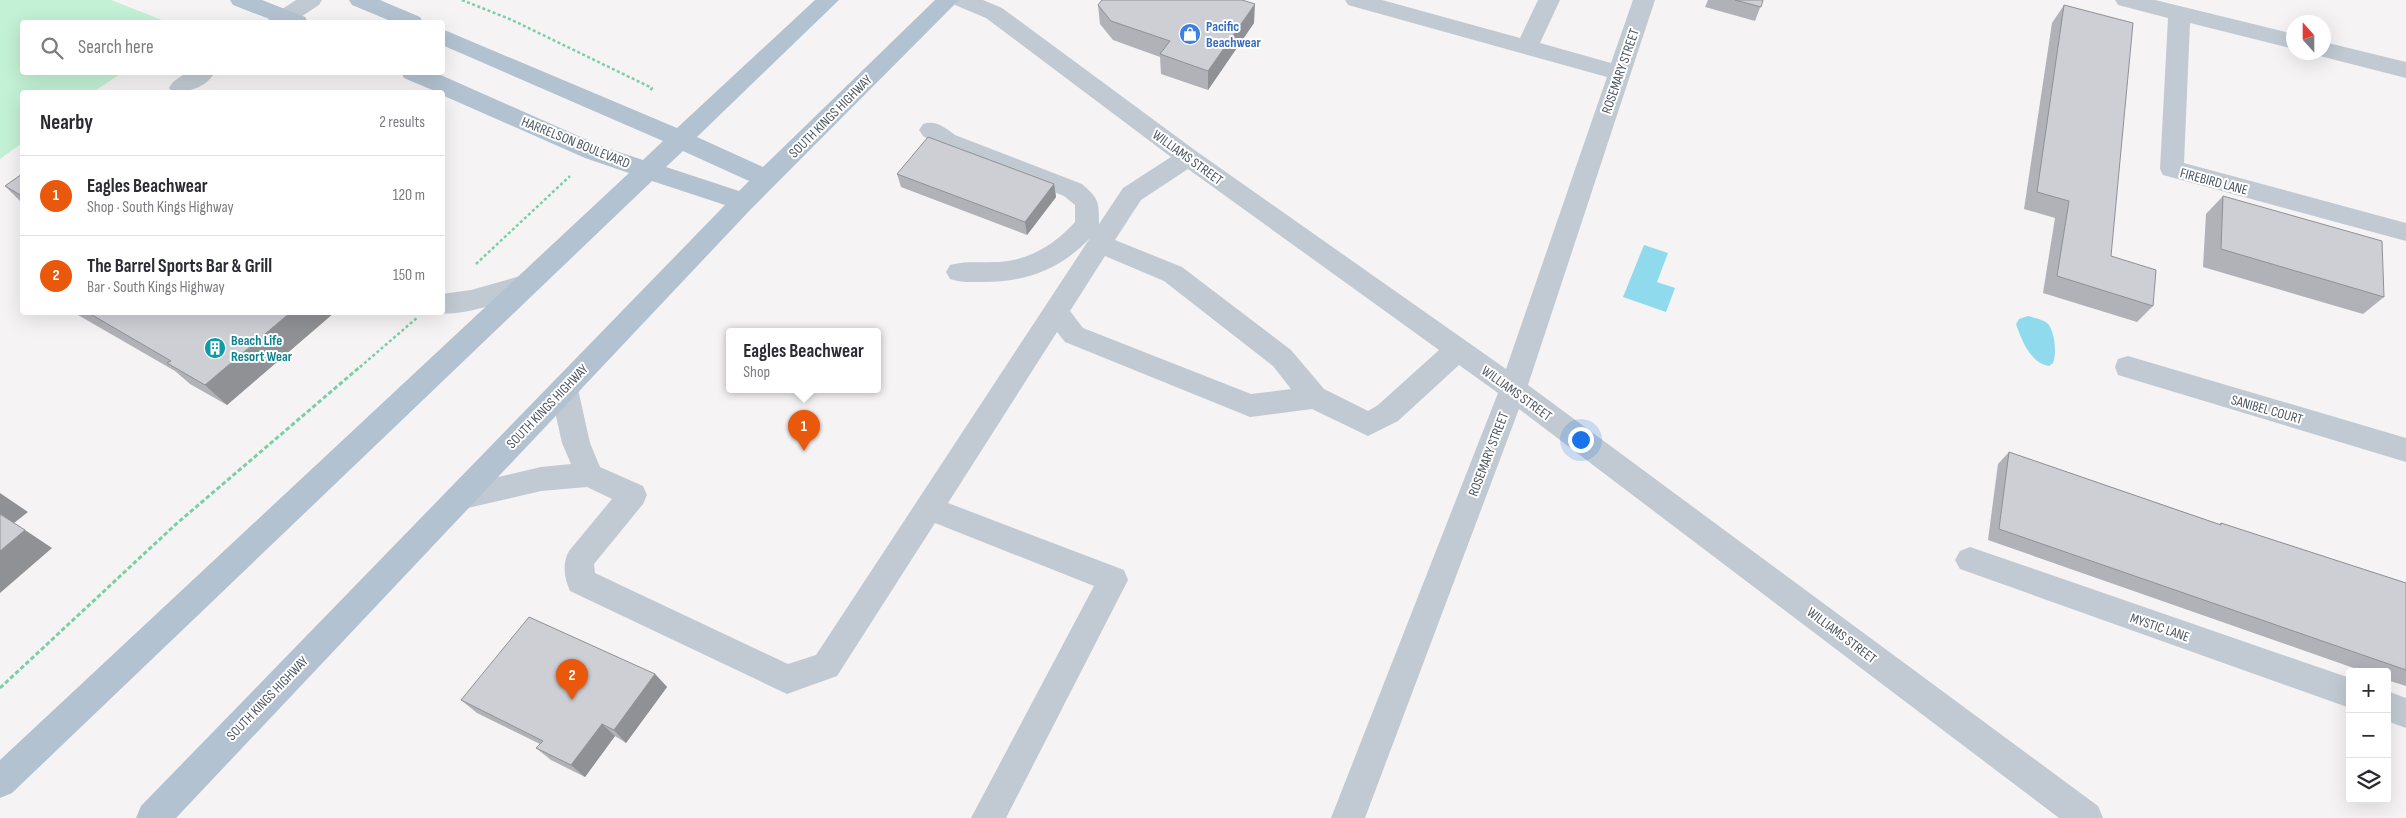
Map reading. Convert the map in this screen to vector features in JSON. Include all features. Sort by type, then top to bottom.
[{"type":"main road","points":[[241,0],[285,20]]},
{"type":"main road","points":[[360,0],[407,20]]},
{"type":"main road","points":[[0,782],[524,285],[828,0]]},
{"type":"main road","name":"SOUTH KINGS HIGHWAY","points":[[153,818],[743,202],[948,0]]},
{"type":"main road","points":[[445,37],[680,139],[767,179]]},
{"type":"main road","name":"HARRELSON BOULEVARD","points":[[419,75],[593,152],[743,202]]},
{"type":"street","points":[[288,20],[311,0]]},
{"type":"street","name":"WILLIAMS STREET","points":[[963,0],[994,13],[1188,157],[1513,389],[2086,818]]},
{"type":"street","points":[[1356,0],[1619,73]]},
{"type":"street","points":[[1434,21],[1445,0]]},
{"type":"street","points":[[1527,47],[1550,0]]},
{"type":"street","name":"ROSEMARY STREET","points":[[1348,818],[1513,389],[1644,0]]},
{"type":"street","points":[[2129,0],[2286,40]]},
{"type":"street","name":"FIREBIRD LANE","points":[[2179,13],[2172,169],[2406,232]]},
{"type":"street","points":[[2331,52],[2406,70]]},
{"type":"street","points":[[181,88],[200,75]]},
{"type":"street","points":[[931,130],[946,141],[1073,190],[1087,202],[1087,225],[1073,242],[1042,262],[1014,271],[959,272]]},
{"type":"street","points":[[458,498],[541,480],[589,475],[633,494],[579,560],[581,581],[787,679],[826,666],[1054,310],[1132,194],[1188,157]]},
{"type":"street","points":[[1100,244],[1173,274],[1282,358],[1314,397],[1368,424],[1388,413],[1458,349]]},
{"type":"street","points":[[445,304],[471,300],[524,285]]},
{"type":"street","points":[[1054,310],[1074,335],[1250,406],[1314,397]]},
{"type":"street","name":"SANIBEL COURT","points":[[2128,367],[2406,450]]},
{"type":"street","points":[[564,389],[576,442],[589,475]]},
{"type":"street","points":[[928,508],[1113,580],[988,818]]},
{"type":"street","name":"MYSTIC LANE","points":[[1970,560],[2346,692]]},
{"type":"street","points":[[2391,707],[2406,713]]},
{"type":"path","points":[[462,0],[512,20]]},
{"type":"path","points":[[0,688],[175,525],[419,315]]},
{"type":"green space","points":[[0,0],[111,0],[162,20],[20,20],[20,75],[119,75],[96,90],[20,90],[20,144],[0,159]]},
{"type":"water","points":[[1644,245],[1668,253],[1657,282],[1675,288],[1666,312],[1623,297]]},
{"type":"water","points":[[2028,316],[2045,322],[2050,326],[2055,354],[2053,363],[2049,366],[2037,361],[2032,356],[2021,337],[2016,324],[2019,319]]},
{"type":"building","points":[[1102,0],[1242,0],[1255,4],[1208,71],[1160,54],[1170,41],[1111,21],[1098,5]]},
{"type":"building","points":[[1735,0],[1763,0],[1761,7]]},
{"type":"building","points":[[2064,5],[2133,23],[2111,256],[2156,270],[2153,306],[2057,276],[2069,201],[2037,192]]},
{"type":"building","points":[[928,137],[1054,184],[1025,222],[897,174]]},
{"type":"building","points":[[20,175],[20,195],[5,186]]},
{"type":"building","points":[[2223,196],[2382,241],[2384,297],[2221,249]]},
{"type":"building","points":[[92,315],[287,315],[205,385],[167,363],[171,361]]},
{"type":"building","points":[[2009,452],[2221,525],[2221,523],[2406,583],[2406,670],[1999,529]]},
{"type":"building","points":[[0,514],[25,530],[0,551]]},
{"type":"building","points":[[529,617],[655,674],[614,730],[602,724],[571,765],[536,748],[543,741],[461,700]]},
{"type":"place","name":"Pacific Beachwear","points":[[1190,34]]},
{"type":"place","name":"Beach Life Resort Wear","points":[[215,348]]},
{"type":"place","name":"Eagles Beachwear","points":[[804,451]]},
{"type":"place","name":"The Barrel Sports Bar & Grill","points":[[572,700]]}]
